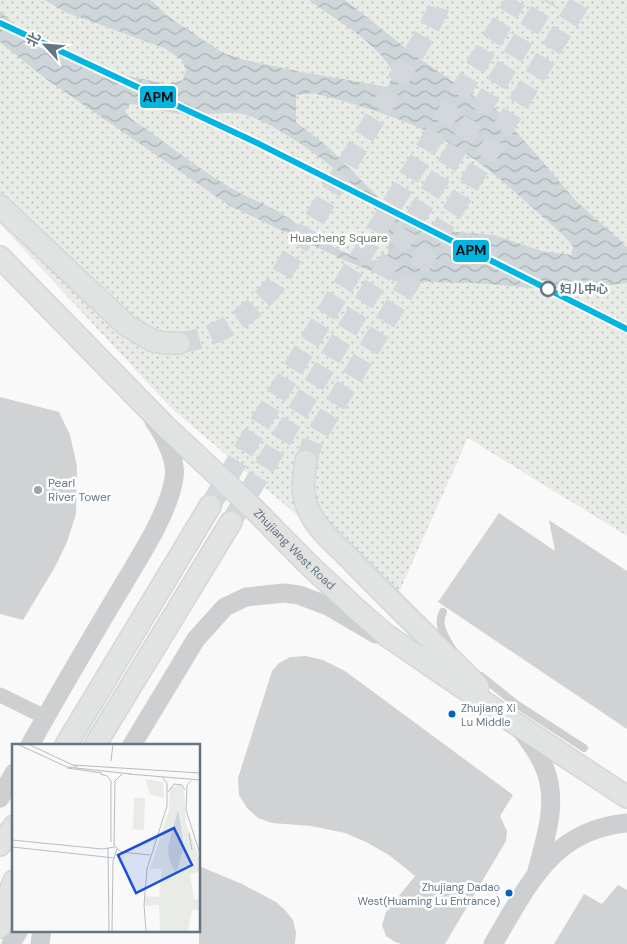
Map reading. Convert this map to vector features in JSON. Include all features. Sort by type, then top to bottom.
[{"type":"main road","points":[[0,206],[126,326],[153,341],[179,343]]},
{"type":"main road","name":"Zhujiang West Road","points":[[0,257],[142,404],[255,510],[306,562],[386,635],[627,797]]},
{"type":"main road","points":[[306,461],[303,480],[304,500],[311,515],[393,603],[519,726]]},
{"type":"main road","points":[[67,744],[210,506]]},
{"type":"main road","points":[[96,744],[231,522]]},
{"type":"main road","points":[[0,845],[12,829]]},
{"type":"main road","points":[[0,927],[3,909],[12,886]]},
{"type":"street","points":[[31,744],[136,564],[169,497],[175,476],[171,454],[164,436],[142,404]]},
{"type":"street","points":[[133,744],[196,639],[225,607],[246,597],[284,593],[315,600],[440,672]]},
{"type":"street","points":[[24,744],[60,692]]},
{"type":"street","points":[[0,695],[43,716]]},
{"type":"street","points":[[519,726],[542,762],[551,785],[552,807],[536,873]]},
{"type":"street","points":[[0,779],[12,762]]},
{"type":"street","points":[[0,798],[12,777]]},
{"type":"street","points":[[494,944],[536,873],[557,850],[574,838],[593,830],[613,824],[627,823]]},
{"type":"street","points":[[11,944],[18,932]]},
{"type":"lane","points":[[443,612],[441,616],[441,630],[452,649],[493,687],[584,748]]},
{"type":"green space","name":"Huacheng Square","points":[[0,0],[627,0],[627,536],[468,438],[396,599],[171,408],[0,224]]},
{"type":"water","points":[[45,0],[150,0],[173,20],[223,53],[245,60],[302,72],[388,87],[394,73],[377,51],[356,33],[309,0],[345,0],[416,56],[478,99],[495,108],[576,201],[623,243],[627,249],[627,283],[603,286],[532,288],[475,283],[394,281],[342,259],[230,206],[46,79],[0,42],[0,11],[23,32],[71,60],[118,74],[167,84],[183,80],[186,70],[182,60],[164,48],[65,12]],"holes":[[[313,93],[372,110],[411,124],[465,153],[503,182],[562,234],[573,246],[572,255],[542,251],[494,235],[457,232],[399,218],[327,146],[296,122],[296,95]],[[130,104],[186,115],[225,113],[247,115],[283,133],[343,176],[374,208],[385,224],[387,231],[389,245],[387,257],[376,260],[363,259],[348,254],[318,238],[276,210],[231,188],[130,118],[125,111]]]},
{"type":"building","name":"Pearl River Tower","points":[[0,397],[59,412],[70,435],[77,466],[76,514],[67,542],[55,567],[23,620],[0,614]]},
{"type":"building","points":[[499,513],[555,551],[549,520],[627,571],[627,729],[438,602]]},
{"type":"building","points":[[306,656],[323,660],[345,671],[513,795],[500,816],[507,831],[506,841],[445,944],[402,944],[386,936],[382,925],[386,912],[415,876],[389,855],[345,833],[311,826],[272,823],[258,818],[247,808],[239,795],[238,778],[272,671],[279,663],[290,657]]},
{"type":"building","points":[[200,866],[242,884],[276,902],[293,920],[296,932],[295,944],[199,944]]},
{"type":"building","points":[[618,885],[627,890],[627,944],[554,944],[584,894],[602,904]]},
{"type":"tunnel","points":[[179,343],[208,336],[233,324],[255,307],[275,285],[426,33],[438,10],[440,0]]},
{"type":"tunnel","points":[[210,506],[516,0]]},
{"type":"tunnel","points":[[231,522],[547,0]]},
{"type":"tunnel","points":[[306,461],[313,441],[581,0]]},
{"type":"transit line","name":"APM","points":[[0,23],[253,141],[627,329]]},
{"type":"place","name":"妇儿中心","points":[[548,289]]},
{"type":"place","name":"Pearl River Tower","points":[[38,490]]},
{"type":"place","name":"Zhujiang Xi Lu Middle","points":[[452,714]]},
{"type":"place","name":"Zhujiang Dadao West(Huaming Lu Entrance)","points":[[509,893]]}]
